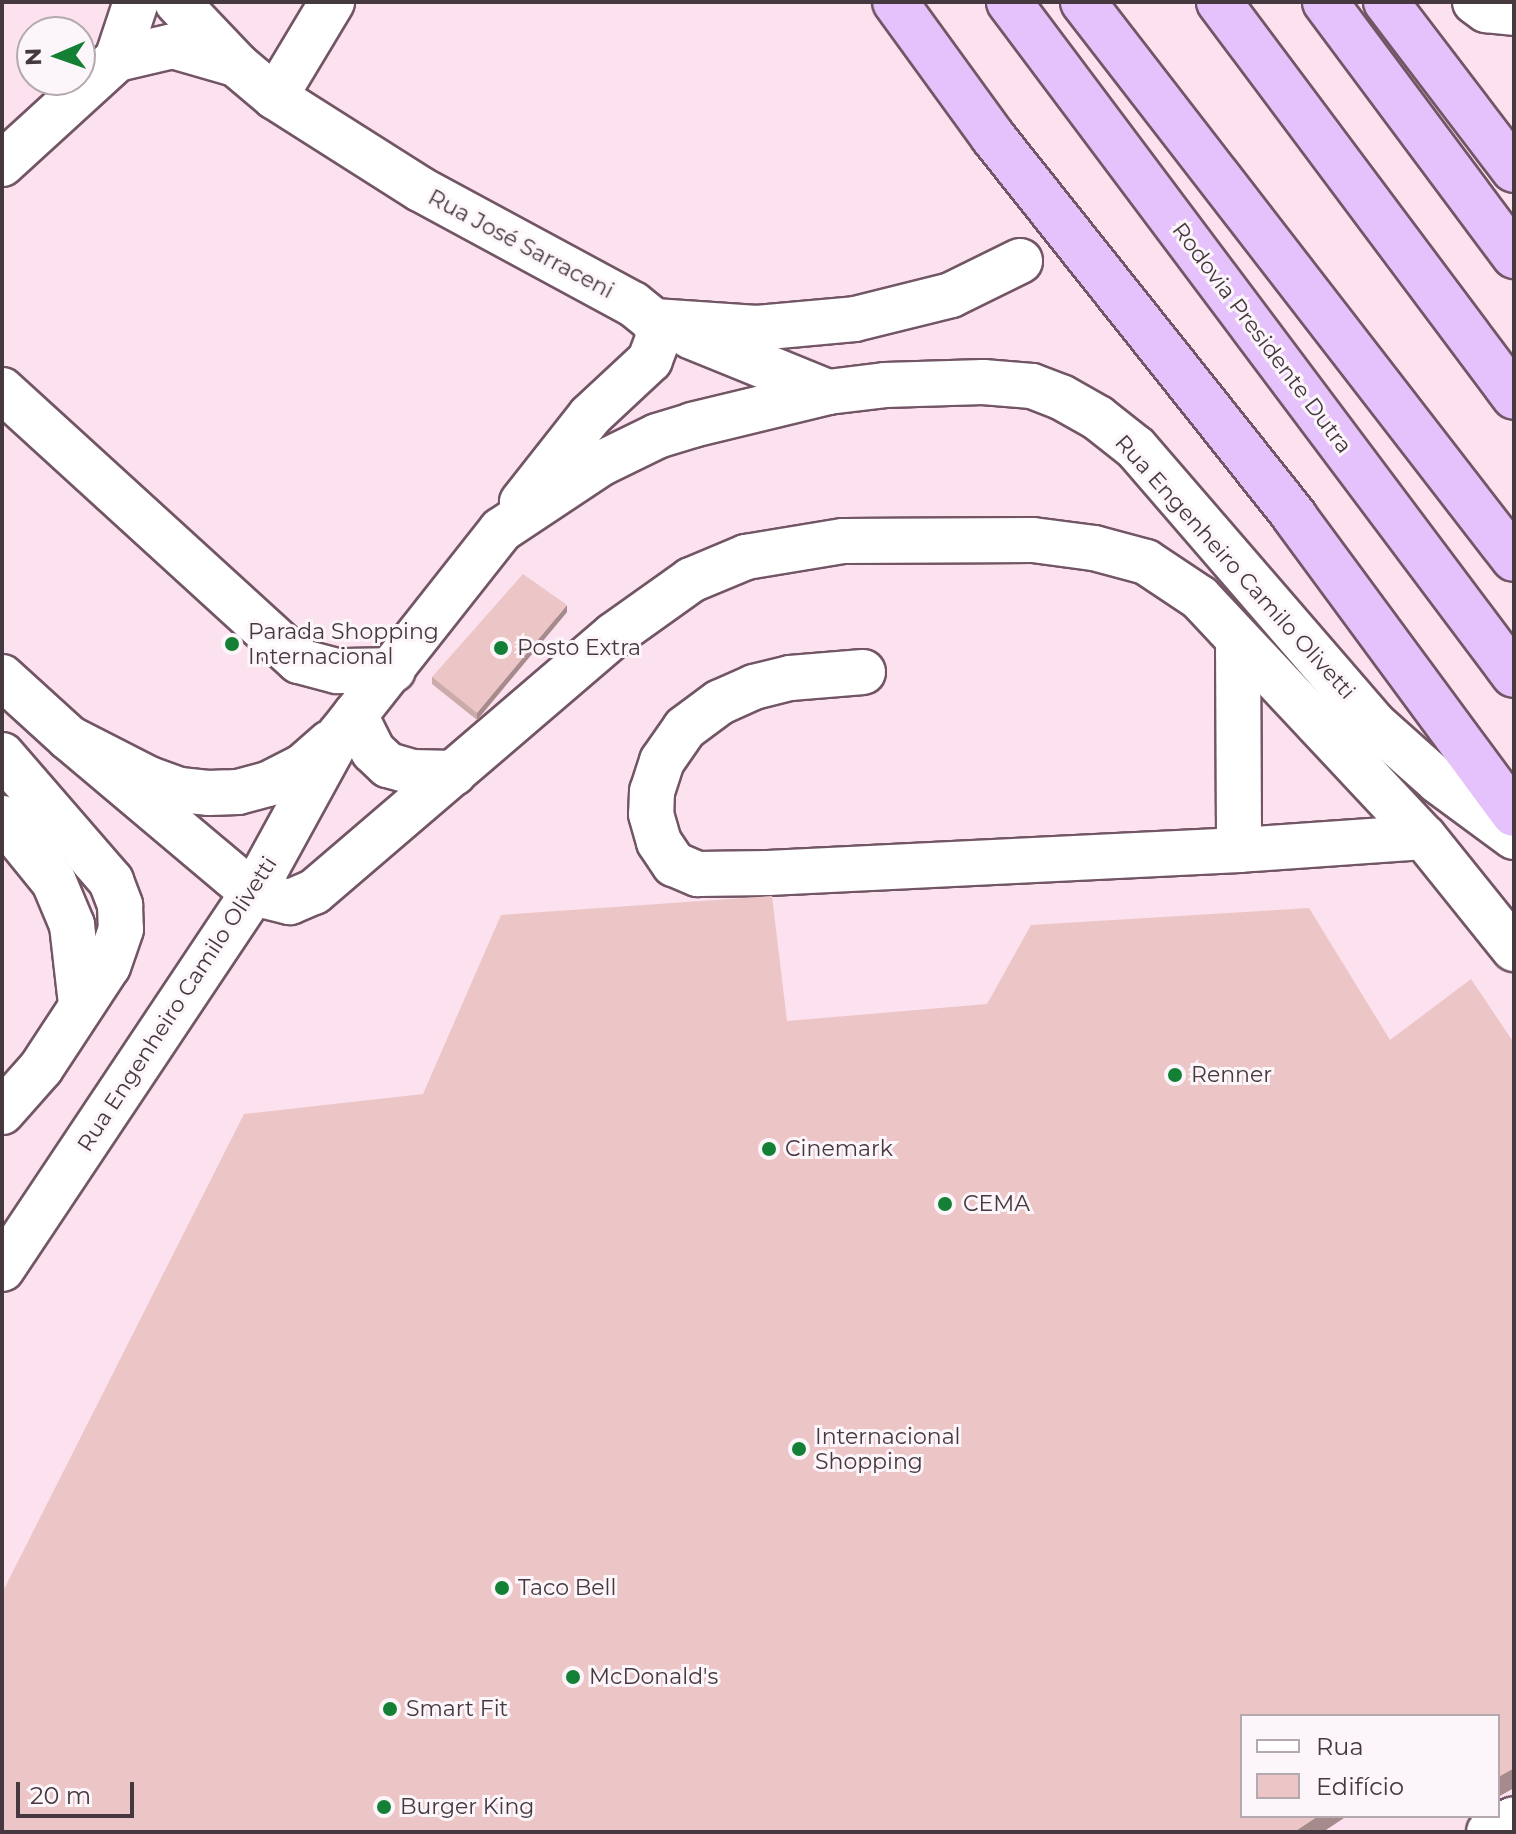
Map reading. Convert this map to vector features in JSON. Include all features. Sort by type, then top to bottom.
[{"type":"highway","points":[[895,2],[993,137],[1294,516],[1514,814]]},
{"type":"highway","name":"Rodovia Presidente Dutra","points":[[1009,2],[1514,675]]},
{"type":"highway","points":[[1083,2],[1514,559]]},
{"type":"highway","points":[[1219,2],[1514,397]]},
{"type":"highway","points":[[1325,2],[1514,256]]},
{"type":"highway","points":[[1386,2],[1514,170]]},
{"type":"street","points":[[2,164],[117,59],[136,2]]},
{"type":"street","name":"Rua José Sarraceni","points":[[177,2],[237,65],[275,97],[420,189],[633,304],[654,321],[828,392]]},
{"type":"street","points":[[275,97],[332,2]]},
{"type":"street","points":[[1475,2],[1486,10],[1514,13]]},
{"type":"street","points":[[117,59],[173,46],[237,65]]},
{"type":"street","points":[[501,530],[569,439],[650,360],[659,336],[654,321],[757,328],[855,319],[951,295],[1020,261]]},
{"type":"street","name":"Rua Engenheiro Camilo Olivetti","points":[[2,1269],[253,893],[348,724],[501,530],[588,472],[657,436],[726,415],[828,392],[918,383],[983,382],[1032,386],[1061,397],[1098,418],[1136,448],[1373,723],[1438,781],[1514,837]]},
{"type":"street","points":[[2,390],[299,661],[337,671],[393,670]]},
{"type":"street","points":[[2,677],[69,738],[253,893],[290,902],[314,892],[614,635],[691,580],[746,557],[843,541],[1033,540],[1094,548],[1146,562],[1200,598],[1424,837],[1514,949]]},
{"type":"street","points":[[1238,641],[1239,850]]},
{"type":"street","points":[[863,672],[790,678],[754,687],[720,702],[685,728],[662,761],[652,791],[651,814],[659,842],[674,864],[698,874],[768,873],[1239,850],[1424,837]]},
{"type":"street","points":[[69,738],[149,779],[180,790],[208,793],[238,792],[268,784],[302,767],[348,724],[388,765],[413,772],[454,773]]},
{"type":"street","points":[[2,755],[94,857],[111,881],[120,905],[121,929],[116,949],[41,1068],[2,1112]]},
{"type":"street","points":[[2,818],[54,882],[72,925],[81,1004]]},
{"type":"street","points":[[1489,1832],[1514,1819]]},
{"type":"building","name":"Posto Extra","points":[[523,574],[567,605],[477,713],[432,677]]},
{"type":"building","name":"Internacional Shopping","points":[[772,896],[787,1021],[987,1004],[1031,925],[1309,908],[1390,1040],[1471,979],[1514,1043],[1514,1768],[1500,1776],[1500,1714],[1240,1714],[1240,1818],[1315,1818],[1294,1832],[2,1832],[2,1593],[244,1114],[423,1094],[501,915]]},
{"type":"place","name":"Parada Shopping Internacional","points":[[232,644]]},
{"type":"place","name":"Posto Extra","points":[[501,648]]},
{"type":"place","name":"Renner","points":[[1175,1075]]},
{"type":"place","name":"Cinemark","points":[[769,1149]]},
{"type":"place","name":"CEMA","points":[[945,1204]]},
{"type":"place","name":"Internacional Shopping","points":[[799,1449]]},
{"type":"place","name":"Taco Bell","points":[[502,1588]]},
{"type":"place","name":"McDonald's","points":[[573,1677]]},
{"type":"place","name":"Smart Fit","points":[[390,1709]]},
{"type":"place","name":"Burger King","points":[[384,1807]]}]
